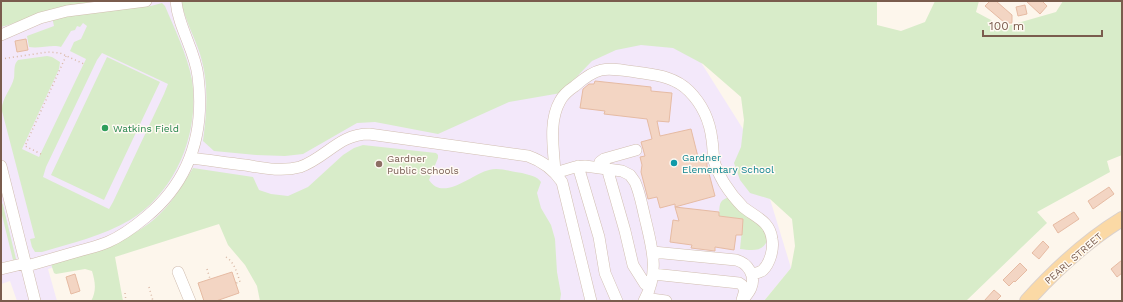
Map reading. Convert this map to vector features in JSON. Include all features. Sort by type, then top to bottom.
[{"type":"main road","name":"PEARL STREET","points":[[1026,301],[1080,249],[1096,236],[1122,219]]},
{"type":"street","points":[[1,35],[40,18],[67,11],[146,1]]},
{"type":"street","points":[[1,269],[26,265],[103,244],[124,234],[150,214],[169,195],[183,173],[190,158],[197,133],[199,90],[194,59],[179,20],[176,1]]},
{"type":"street","points":[[555,173],[553,134],[556,110],[562,97],[583,79],[590,74],[604,69],[658,75],[677,82],[694,96],[702,109],[711,135],[714,161],[724,183],[741,205],[766,223],[770,230],[773,243],[769,260],[762,271],[752,274]]},
{"type":"street","points":[[190,158],[275,169],[289,169],[309,163],[346,138],[369,134],[521,154],[535,158],[555,173],[562,182],[591,301]]},
{"type":"street","points":[[636,150],[604,158],[600,162],[625,231],[633,265],[645,284],[647,295],[651,299],[666,301]]},
{"type":"street","points":[[1,166],[3,182],[35,301]]},
{"type":"street","points":[[555,173],[578,166],[603,168],[627,173],[635,182],[653,252],[653,274],[647,295]]},
{"type":"street","points":[[578,166],[599,237],[605,273],[617,301]]},
{"type":"street","points":[[653,252],[736,260],[746,265],[753,278],[752,286],[742,301]]},
{"type":"street","points":[[653,274],[739,284],[742,285],[745,290],[742,301]]},
{"type":"street","points":[[179,275],[190,301]]},
{"type":"path","points":[[1,59],[48,52],[60,53],[84,64]]},
{"type":"path","points":[[41,154],[25,146],[66,56]]},
{"type":"path","points":[[226,257],[231,261],[237,272],[240,282],[236,283]]},
{"type":"path","points":[[207,269],[210,279]]},
{"type":"path","points":[[149,287],[153,301]]},
{"type":"path","points":[[125,293],[126,301]]},
{"type":"shaded area","name":"Gardner Public Schools","points":[[1,1],[353,1],[685,37],[743,129],[770,199],[791,268],[764,301],[536,301],[230,213],[48,269],[57,301],[17,301],[10,281],[1,284]]},
{"type":"green space","points":[[1,1],[112,1],[60,7],[1,27]]},
{"type":"green space","points":[[181,1],[877,1],[877,25],[901,31],[925,22],[935,1],[979,1],[976,12],[1004,27],[1056,12],[1063,1],[1122,1],[1122,155],[1107,161],[1110,172],[1037,212],[1047,223],[966,301],[764,301],[791,268],[795,246],[792,219],[770,199],[750,193],[740,180],[734,163],[741,147],[744,120],[741,97],[703,64],[673,48],[641,45],[616,50],[592,61],[561,93],[509,102],[438,134],[375,122],[357,123],[303,154],[285,156],[214,151],[203,141],[206,108],[205,76],[200,54]]},
{"type":"green space","points":[[162,3],[165,6],[184,51],[192,80],[194,100],[192,120],[188,140],[181,159],[172,177],[160,194],[146,208],[130,220],[120,226],[87,239],[42,252],[35,252],[30,239],[35,238],[2,111],[3,102],[13,82],[15,66],[18,60],[47,56],[60,62],[59,69],[22,149],[39,157],[86,59],[70,51],[74,42],[81,39],[87,26],[83,23],[80,27],[77,26],[75,30],[71,31],[61,47],[29,47],[27,36],[54,26],[52,17],[151,6]],"holes":[[[102,53],[168,84],[109,209],[43,177],[46,167],[97,60]]]},
{"type":"green space","name":"Watkins Field","points":[[107,57],[160,82],[104,200],[51,175]]},
{"type":"green space","points":[[363,145],[436,153],[438,158],[429,180],[435,186],[442,188],[450,188],[482,172],[493,169],[522,173],[537,178],[541,182],[537,193],[541,208],[551,225],[555,239],[557,272],[561,294],[560,301],[260,301],[257,286],[245,265],[228,245],[219,224],[115,257],[123,301],[91,301],[95,286],[92,271],[85,269],[56,274],[54,273],[51,264],[115,243],[144,227],[157,217],[169,204],[193,168],[253,177],[259,190],[271,194],[288,196],[308,187],[343,155],[354,148]]},
{"type":"green space","points":[[730,197],[764,226],[767,241],[765,245],[759,249],[740,249],[743,219],[719,216],[720,204],[723,200]]},
{"type":"green space","points":[[1,201],[16,259],[13,260],[1,211]]},
{"type":"building","points":[[990,1],[996,1],[1012,15],[1012,23],[1005,23],[985,6]]},
{"type":"building","points":[[1026,1],[1042,1],[1047,6],[1040,14]]},
{"type":"building","points":[[1025,5],[1027,14],[1018,16],[1016,7]]},
{"type":"building","points":[[26,39],[28,50],[17,52],[15,41]]},
{"type":"building","name":"Gardner Elementary School","points":[[595,81],[651,87],[651,91],[672,93],[669,122],[657,121],[660,136],[691,129],[698,157],[707,158],[707,166],[715,196],[675,207],[675,204],[660,208],[657,197],[648,199],[641,172],[642,165],[640,157],[645,156],[641,142],[652,139],[647,119],[604,114],[605,111],[580,108],[583,89],[589,84],[594,84]]},
{"type":"building","points":[[1109,187],[1114,194],[1093,209],[1088,201]]},
{"type":"building","points":[[675,207],[719,212],[719,216],[743,219],[742,235],[736,235],[734,250],[715,247],[715,251],[691,248],[692,245],[670,242],[673,220],[679,221]]},
{"type":"building","points":[[1074,212],[1079,219],[1058,233],[1053,225]]},
{"type":"building","points":[[1043,241],[1049,247],[1039,259],[1032,253]]},
{"type":"building","points":[[1122,260],[1122,273],[1117,277],[1111,269]]},
{"type":"building","points":[[1020,263],[1027,270],[1009,286],[1003,280]]},
{"type":"building","points":[[232,272],[239,293],[216,301],[204,301],[198,283]]},
{"type":"building","points":[[75,274],[80,291],[71,294],[66,277]]},
{"type":"building","points":[[994,290],[1001,296],[996,301],[984,301]]},
{"type":"place","name":"Watkins Field","points":[[105,128]]},
{"type":"place","name":"Gardner Elementary School","points":[[674,163]]},
{"type":"place","name":"Gardner Public Schools","points":[[379,164]]}]
